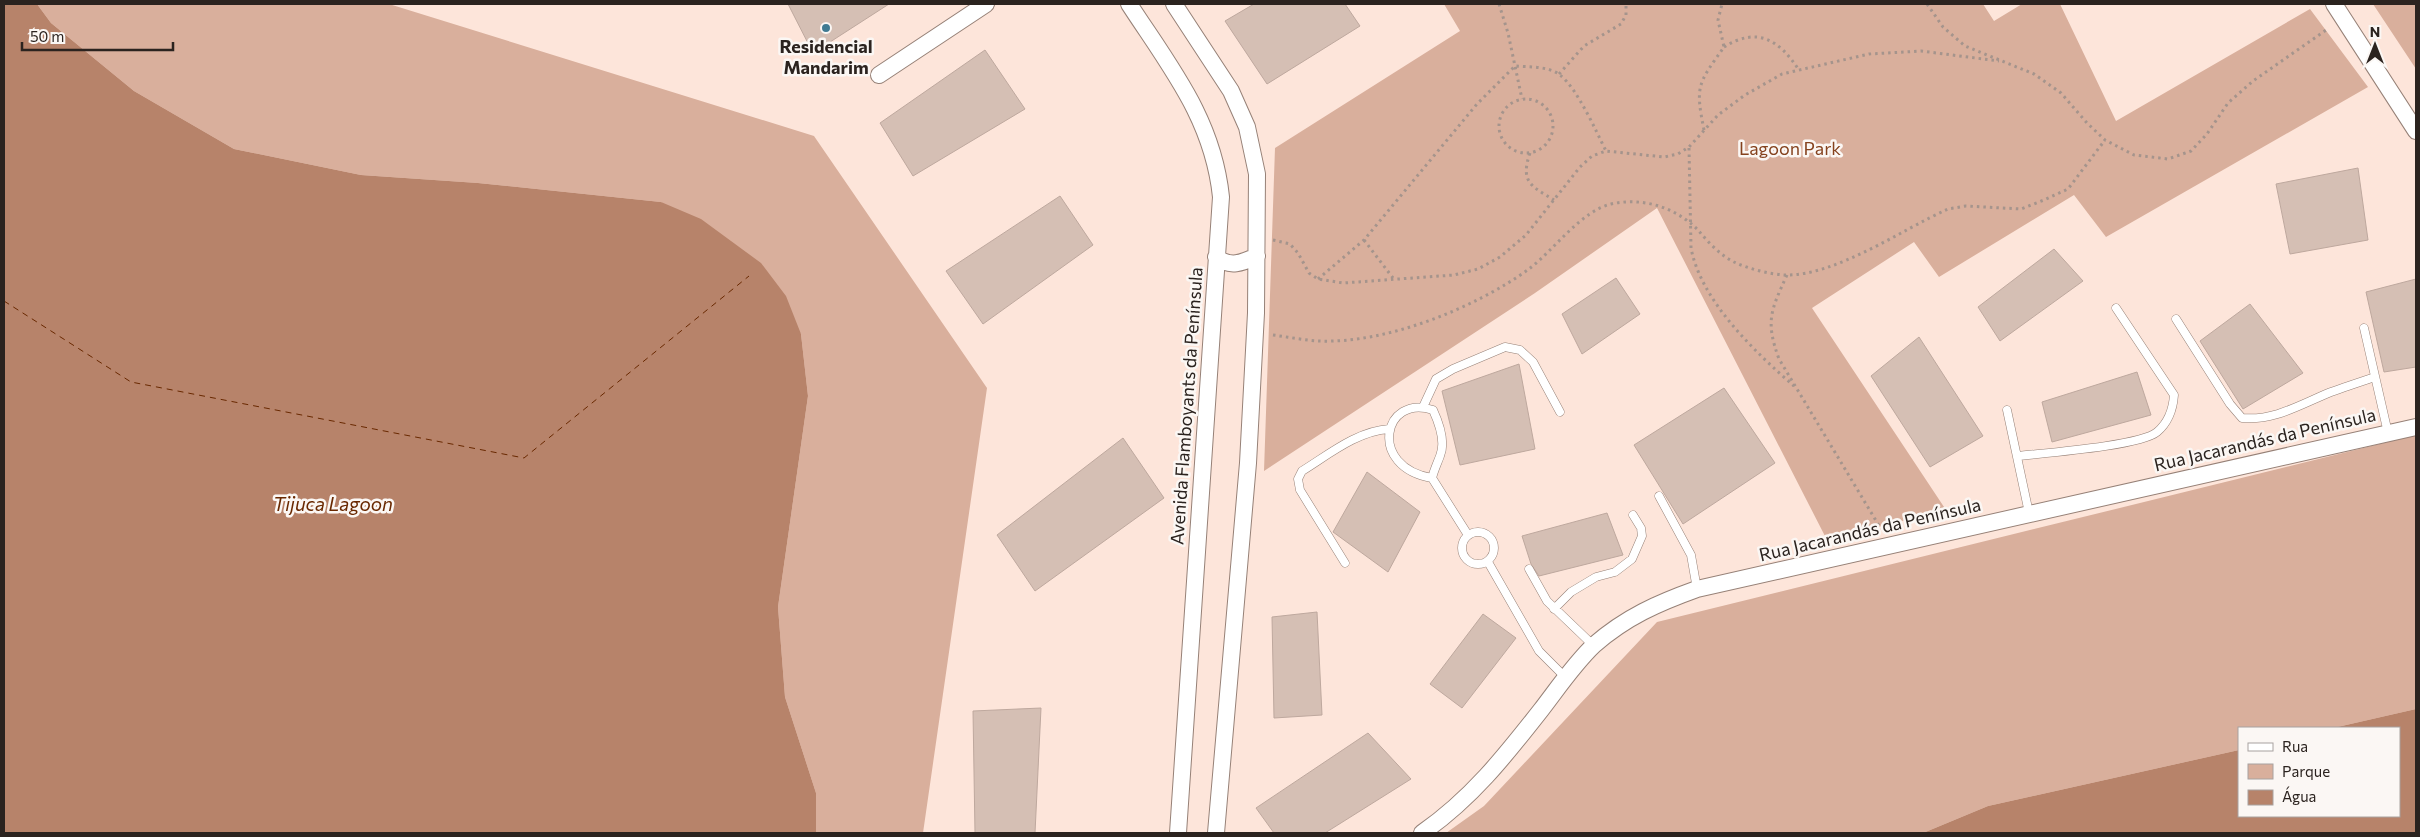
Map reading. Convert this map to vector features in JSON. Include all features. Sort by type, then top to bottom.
[{"type":"street","points":[[879,75],[986,4]]},
{"type":"street","name":"Avenida Flamboyants da Península","points":[[1129,4],[1183,86],[1206,131],[1218,171],[1220,197],[1178,833]]},
{"type":"street","points":[[1174,4],[1231,91],[1247,127],[1257,174],[1255,333],[1248,463],[1216,833]]},
{"type":"street","points":[[2334,4],[2416,131]]},
{"type":"street","points":[[1216,257],[1232,264],[1243,263],[1257,248]]},
{"type":"street","name":"Rua Jacarandás da Península","points":[[1422,833],[1448,815],[1497,767],[1566,678],[1594,646],[1624,622],[1650,606],[1697,589],[1892,547],[2029,514],[2416,427]]},
{"type":"lane","points":[[2018,456],[2076,450],[2132,441],[2156,434],[2165,424],[2173,408],[2174,395],[2116,308]]},
{"type":"lane","points":[[2176,319],[2230,404],[2242,418],[2256,419],[2291,411],[2330,393],[2375,377]]},
{"type":"lane","points":[[2364,328],[2388,433]]},
{"type":"lane","points":[[1423,407],[1436,379],[1453,369],[1506,348],[1520,350],[1533,362],[1560,412]]},
{"type":"lane","points":[[1432,478],[1419,476],[1402,466],[1394,456],[1388,440],[1388,429],[1394,418],[1411,409],[1423,407],[1433,410],[1439,421],[1442,439],[1441,454],[1434,468],[1432,478],[1468,535]]},
{"type":"lane","points":[[2007,410],[2029,514]]},
{"type":"lane","points":[[1345,562],[1300,490],[1298,478],[1302,471],[1372,430],[1388,429]]},
{"type":"lane","points":[[1660,496],[1691,555],[1697,589]]},
{"type":"lane","points":[[1554,609],[1572,592],[1596,577],[1615,572],[1632,560],[1642,536],[1641,528],[1633,515]]},
{"type":"lane","points":[[1482,533],[1493,542],[1494,549],[1488,562],[1474,564],[1463,555],[1464,541],[1468,535],[1482,533]]},
{"type":"lane","points":[[1488,562],[1539,651],[1566,678]]},
{"type":"lane","points":[[1528,569],[1547,602],[1594,646]]},
{"type":"path","points":[[1499,4],[1522,99]]},
{"type":"path","points":[[1559,74],[1584,46],[1621,24],[1626,14],[1626,4]]},
{"type":"path","points":[[1722,4],[1718,20],[1724,47]]},
{"type":"path","points":[[1927,4],[1943,27],[1965,46],[2034,74],[2061,93],[2087,123],[2105,140],[2134,155],[2168,159],[2191,151],[2207,134],[2228,103],[2253,81],[2287,55],[2343,19]]},
{"type":"path","points":[[1704,131],[1698,100],[1700,85],[1724,47],[1734,40],[1759,37],[1774,42],[1786,51],[1798,70]]},
{"type":"path","points":[[1257,248],[1282,241],[1290,244],[1298,253],[1309,273],[1318,279],[1343,283],[1454,275],[1478,269],[1500,257],[1526,235],[1580,167],[1592,156],[1606,151],[1664,157],[1678,154],[1689,147],[1718,115],[1745,95],[1782,74],[1868,54],[1921,51],[1998,61]]},
{"type":"path","points":[[1318,279],[1364,240],[1476,104],[1515,66]]},
{"type":"path","points":[[1515,66],[1542,69],[1559,74],[1572,88],[1606,151]]},
{"type":"path","points":[[1522,99],[1531,99],[1546,107],[1553,122],[1553,131],[1545,146],[1530,153],[1513,150],[1506,145],[1499,130],[1499,121],[1507,106],[1522,99]]},
{"type":"path","points":[[1255,333],[1320,341],[1367,337],[1417,324],[1466,307],[1530,268],[1592,212],[1610,204],[1650,203],[1669,208],[1690,224],[1712,246],[1734,262],[1770,273],[1787,275],[1829,269],[1948,209],[1966,206],[2021,209],[2068,189],[2105,140]]},
{"type":"path","points":[[1689,147],[1690,224],[1694,264],[1702,282],[1750,348],[1797,389]]},
{"type":"path","points":[[1530,153],[1526,165],[1526,177],[1531,186],[1554,200]]},
{"type":"path","points":[[1364,240],[1393,278]]},
{"type":"path","points":[[1787,275],[1771,317],[1771,336],[1779,359],[1892,547]]},
{"type":"green space","points":[[37,4],[389,4],[814,136],[987,388],[923,833],[816,833],[816,793],[785,697],[778,607],[808,396],[801,334],[661,202],[478,183],[361,175],[234,149],[134,91],[51,23]]},
{"type":"green space","name":"Lagoon Park","points":[[1444,4],[1983,4],[1994,21],[2022,4],[2060,4],[2116,121],[2310,9],[2368,87],[2106,237],[2074,195],[1939,277],[1914,242],[1812,308],[1946,510],[1827,540],[1657,208],[1535,293],[1264,471],[1275,148],[1460,31]]},
{"type":"green space","points":[[2373,4],[2416,4],[2416,69]]},
{"type":"green space","points":[[2416,435],[2416,709],[2337,727],[2238,727],[2238,750],[1988,806],[1923,833],[1446,833],[1484,806],[1657,622]]},
{"type":"water","name":"Tijuca Lagoon","points":[[4,4],[37,4],[51,23],[134,91],[234,149],[361,175],[478,183],[661,202],[701,219],[761,263],[786,296],[801,334],[808,396],[778,607],[785,697],[816,793],[816,833],[4,833]]},
{"type":"water","points":[[2416,709],[2416,833],[1923,833],[1988,806],[2238,750],[2238,817],[2400,817],[2400,727],[2337,727]]},
{"type":"building","name":"Residencial Mandarim","points":[[788,4],[889,4],[813,53]]},
{"type":"building","points":[[1254,4],[1345,4],[1360,26],[1267,84],[1225,21]]},
{"type":"building","points":[[985,50],[1025,109],[913,176],[880,123]]},
{"type":"building","points":[[2358,168],[2368,240],[2290,254],[2276,184]]},
{"type":"building","points":[[1060,196],[1093,245],[983,324],[946,271]]},
{"type":"building","points":[[2054,249],[2083,281],[2000,341],[1978,307]]},
{"type":"building","points":[[1616,278],[1640,314],[1582,354],[1562,314]]},
{"type":"building","points":[[2416,279],[2416,367],[2384,372],[2366,292]]},
{"type":"building","points":[[2250,304],[2303,373],[2243,409],[2200,341]]},
{"type":"building","points":[[1919,337],[1983,436],[1930,467],[1871,376]]},
{"type":"building","points":[[1519,364],[1535,449],[1460,465],[1442,391]]},
{"type":"building","points":[[2137,372],[2151,415],[2052,442],[2042,402]]},
{"type":"building","points":[[1724,388],[1775,463],[1683,524],[1634,445]]},
{"type":"building","points":[[1123,438],[1164,498],[1035,591],[997,535]]},
{"type":"building","points":[[1367,472],[1420,512],[1388,572],[1333,532]]},
{"type":"building","points":[[1607,513],[1623,555],[1539,576],[1531,564],[1522,536]]},
{"type":"building","points":[[1317,612],[1322,715],[1274,718],[1272,617]]},
{"type":"building","points":[[1483,614],[1516,638],[1462,708],[1430,684]]},
{"type":"building","points":[[1041,708],[1035,833],[975,833],[973,711]]},
{"type":"building","points":[[1368,733],[1411,779],[1325,833],[1274,833],[1256,808]]},
{"type":"ferry route","points":[[4,301],[131,382],[524,458],[749,276]]},
{"type":"place","name":"Residencial Mandarim","points":[[826,28]]}]
